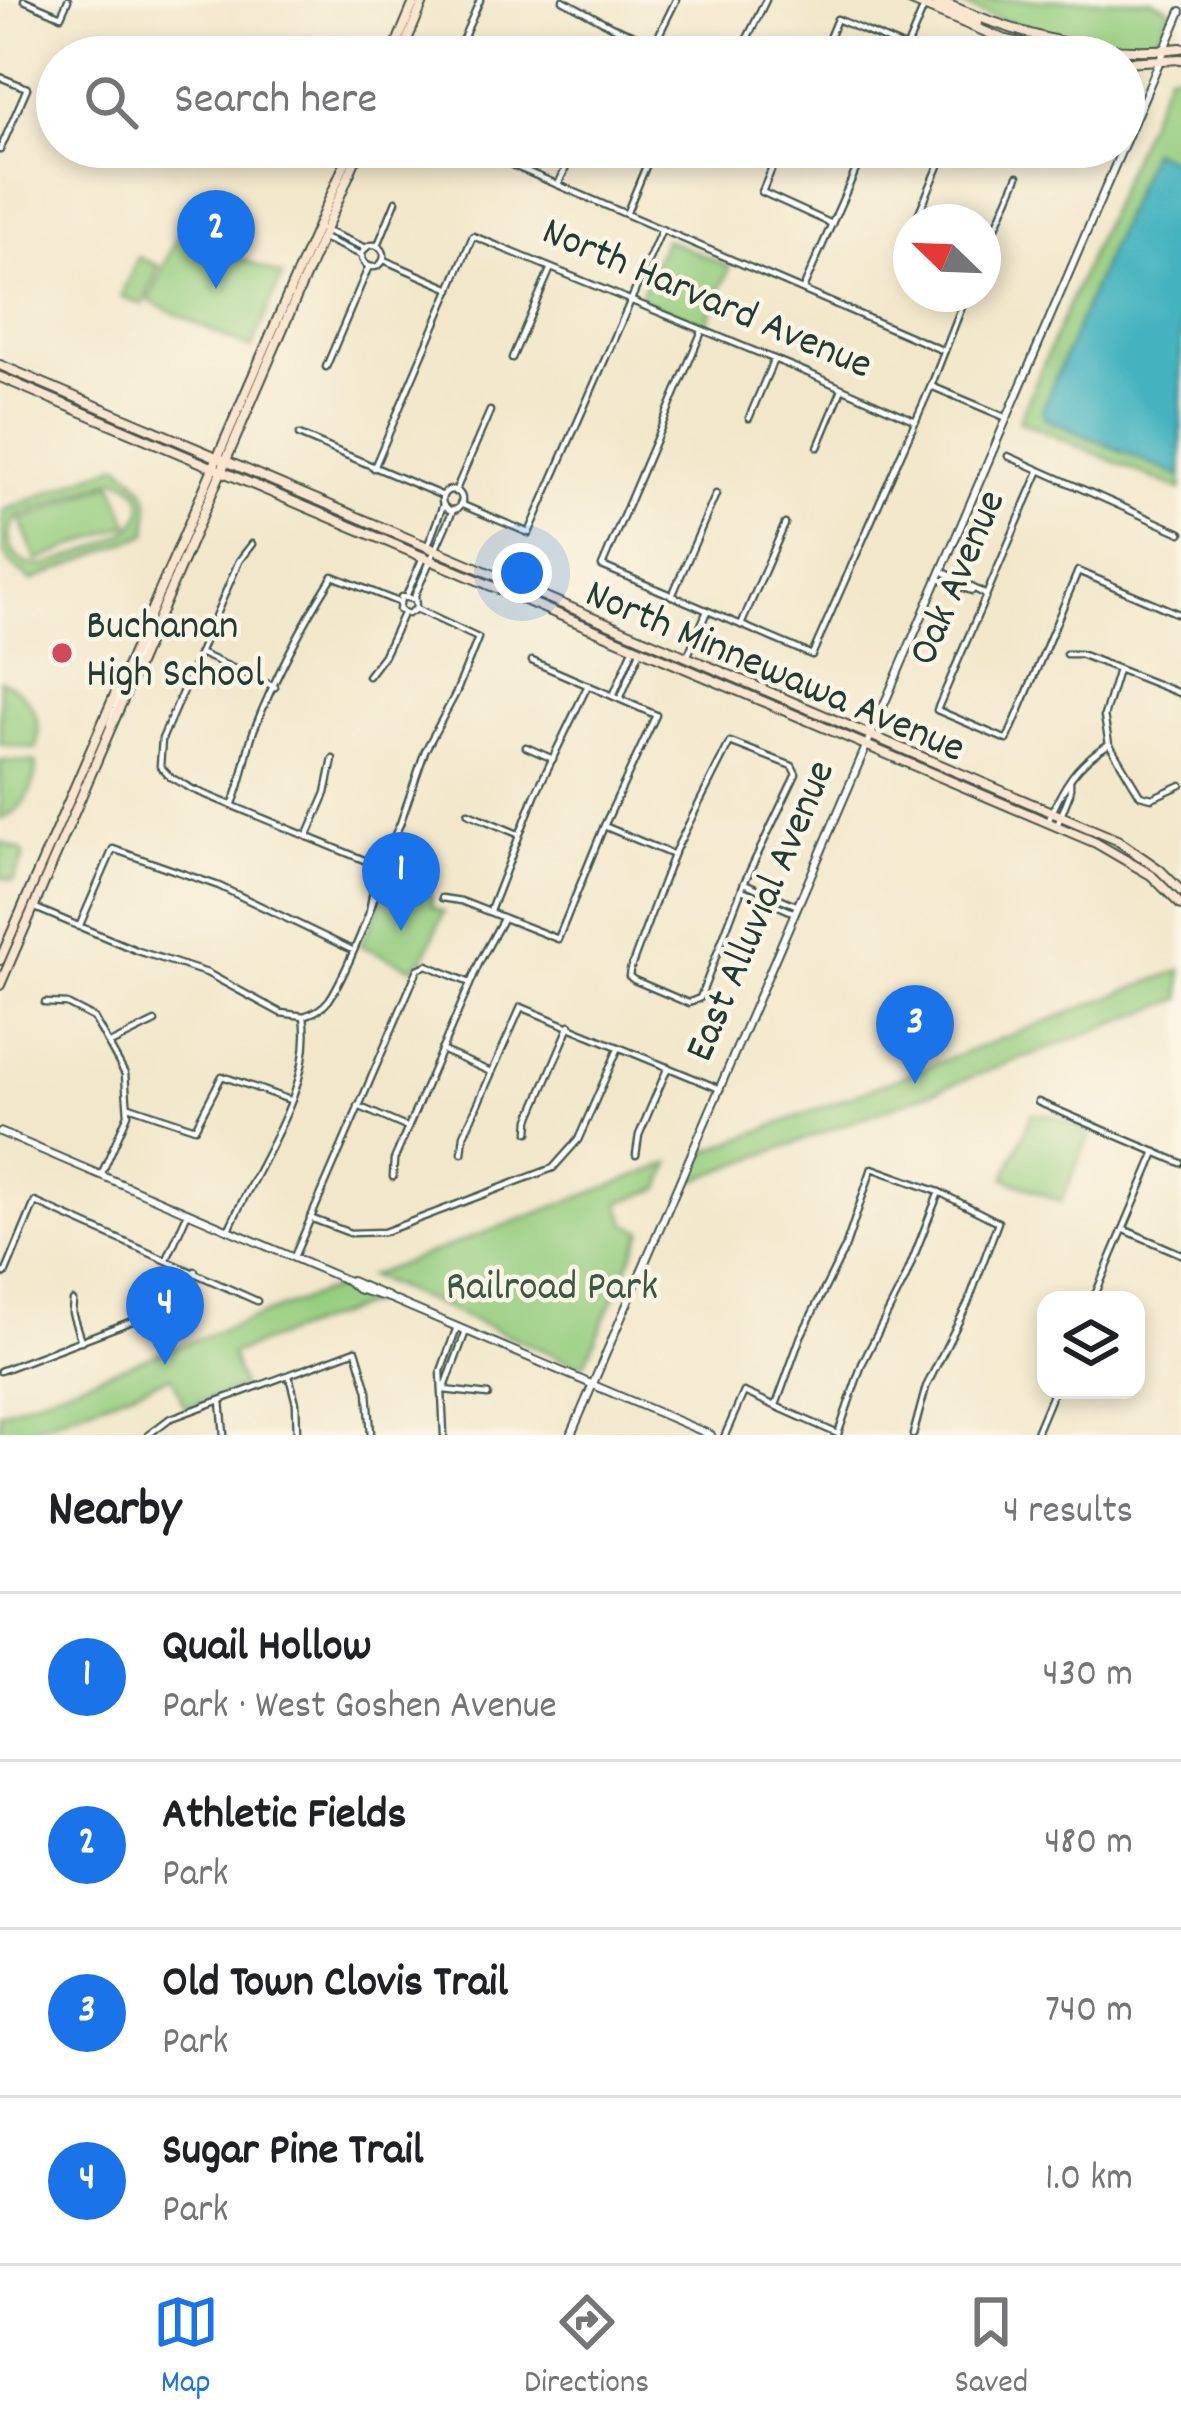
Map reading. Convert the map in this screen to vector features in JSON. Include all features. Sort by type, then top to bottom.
[{"type":"main road","points":[[404,36],[419,0]]},
{"type":"main road","points":[[909,0],[996,36]]},
{"type":"main road","points":[[937,0],[1002,28]]},
{"type":"main road","points":[[925,7],[933,4],[980,24],[1033,36]]},
{"type":"main road","points":[[1145,50],[1181,48]]},
{"type":"main road","points":[[1145,61],[1181,59]]},
{"type":"main road","points":[[0,985],[348,168]]},
{"type":"main road","name":"North Minnewawa Avenue","points":[[0,365],[63,398]]},
{"type":"main road","name":"North Minnewawa Avenue","points":[[0,376],[63,398],[1117,840],[1181,891]]},
{"type":"main road","points":[[0,960],[140,636],[220,465]]},
{"type":"main road","name":"North Minnewawa Avenue","points":[[429,554],[1052,824],[1132,862],[1181,905]]},
{"type":"street","points":[[24,0],[61,16],[68,0]]},
{"type":"street","points":[[464,36],[480,0]]},
{"type":"street","points":[[563,0],[638,36]]},
{"type":"street","points":[[659,36],[676,0]]},
{"type":"street","points":[[748,36],[766,0]]},
{"type":"street","points":[[912,36],[925,7]]},
{"type":"street","name":"East Alluvial Avenue","points":[[1145,96],[1181,11]]},
{"type":"street","points":[[830,36],[837,20],[877,36]]},
{"type":"street","points":[[0,77],[27,88],[0,150]]},
{"type":"street","points":[[518,168],[946,351]]},
{"type":"street","points":[[559,185],[566,168]]},
{"type":"street","points":[[627,212],[645,168]]},
{"type":"street","points":[[772,168],[762,192],[832,224]]},
{"type":"street","points":[[803,289],[857,168]]},
{"type":"street","points":[[922,204],[937,168]]},
{"type":"street","name":"East Alluvial Avenue","points":[[571,1435],[1115,168]]},
{"type":"street","points":[[1001,215],[1018,176]]},
{"type":"street","points":[[319,232],[364,251],[378,245],[396,200]]},
{"type":"street","points":[[455,491],[460,504],[529,533],[662,229]]},
{"type":"street","name":"North Harvard Avenue","points":[[451,289],[473,236],[916,422]]},
{"type":"street","points":[[369,266],[383,260],[378,245]]},
{"type":"street","points":[[326,367],[369,266],[364,251]]},
{"type":"street","points":[[374,468],[451,289],[383,260]]},
{"type":"street","points":[[512,358],[551,269]]},
{"type":"street","points":[[701,331],[602,566],[812,655],[960,312]]},
{"type":"street","points":[[748,418],[773,359]]},
{"type":"street","points":[[931,386],[1007,418]]},
{"type":"street","points":[[818,447],[842,388]]},
{"type":"street","points":[[298,435],[443,496],[455,491],[490,411]]},
{"type":"street","points":[[1008,455],[1181,533]]},
{"type":"street","name":"Oak Avenue","points":[[1039,472],[937,710],[1007,740],[1078,571],[1181,615]]},
{"type":"street","points":[[672,596],[716,494]]},
{"type":"street","points":[[416,609],[414,598],[443,496]]},
{"type":"street","points":[[398,602],[460,504]]},
{"type":"street","points":[[443,506],[453,510]]},
{"type":"street","points":[[741,626],[785,524]]},
{"type":"street","points":[[251,544],[241,556],[160,745],[160,766],[179,783],[380,869]]},
{"type":"street","points":[[940,575],[986,595]]},
{"type":"street","points":[[233,803],[245,774],[252,736],[293,638],[332,576],[398,602],[403,614]]},
{"type":"street","points":[[406,596],[414,598]]},
{"type":"street","points":[[33,907],[194,968],[281,1013],[304,1016],[329,1000],[369,912],[380,869],[425,751],[478,638],[416,609],[403,614],[385,655],[368,676]]},
{"type":"street","points":[[685,662],[707,611]]},
{"type":"street","points":[[107,739],[142,644],[140,636]]},
{"type":"street","points":[[616,698],[638,648]]},
{"type":"street","points":[[199,653],[274,687]]},
{"type":"street","points":[[1066,654],[1080,654],[1179,693]]},
{"type":"street","points":[[442,898],[558,939],[656,715],[532,662]]},
{"type":"street","points":[[1118,670],[1105,706],[1109,744],[1140,795],[1152,798],[1181,785]]},
{"type":"street","points":[[490,913],[588,686]]},
{"type":"street","points":[[734,742],[796,770],[694,1004],[629,976],[673,855],[727,745],[734,742]]},
{"type":"street","points":[[1052,824],[1084,759],[1109,744]]},
{"type":"street","points":[[526,747],[553,759]]},
{"type":"street","points":[[307,837],[326,793],[333,759]]},
{"type":"street","points":[[152,769],[160,766]]},
{"type":"street","points":[[468,813],[520,835]]},
{"type":"street","points":[[604,826],[673,855]]},
{"type":"street","points":[[80,927],[113,849],[219,886],[352,950]]},
{"type":"street","points":[[743,886],[797,910]]},
{"type":"street","points":[[392,1177],[394,1160],[503,918]]},
{"type":"street","points":[[294,1257],[421,965],[470,983]]},
{"type":"street","points":[[45,1003],[67,1004],[100,1025],[128,1084],[129,1106],[102,1174]]},
{"type":"street","points":[[462,1153],[464,1135],[521,1007],[720,1089]]},
{"type":"street","points":[[229,1229],[307,1056],[304,1016]]},
{"type":"street","points":[[110,1044],[155,1022]]},
{"type":"street","points":[[529,1132],[530,1119],[570,1025]]},
{"type":"street","points":[[310,1219],[350,1233],[384,1232],[543,1173],[572,1150],[620,1047]]},
{"type":"street","points":[[441,1051],[491,1072]]},
{"type":"street","points":[[110,1065],[118,1060]]},
{"type":"street","points":[[636,1155],[639,1135],[668,1067]]},
{"type":"street","points":[[129,1106],[195,1128],[221,1076],[290,1100]]},
{"type":"street","points":[[1038,1102],[1181,1163]]},
{"type":"street","points":[[358,1106],[408,1128]]},
{"type":"street","points":[[0,1132],[711,1435]]},
{"type":"street","points":[[1098,1291],[1156,1152]]},
{"type":"street","points":[[776,1405],[800,1336],[845,1248],[872,1168],[939,1192],[998,1222],[968,1303],[926,1388],[913,1435]]},
{"type":"street","points":[[725,1435],[743,1392],[839,1435],[862,1364],[905,1279],[939,1192]]},
{"type":"street","points":[[3,1273],[35,1202],[257,1301]]},
{"type":"street","points":[[167,1259],[188,1212]]},
{"type":"street","points":[[1124,1229],[1181,1254]]},
{"type":"street","points":[[0,1371],[164,1309],[183,1294],[195,1271]]},
{"type":"street","points":[[73,1301],[81,1341]]},
{"type":"street","points":[[444,1390],[442,1364],[457,1327]]},
{"type":"street","points":[[443,1435],[444,1390],[466,1331]]},
{"type":"street","points":[[148,1435],[169,1419],[356,1350],[368,1391],[370,1435]]},
{"type":"street","points":[[289,1375],[297,1435]]},
{"type":"street","points":[[444,1390],[488,1395]]},
{"type":"street","points":[[1035,1435],[1050,1399]]},
{"type":"street","points":[[221,1401],[224,1435]]},
{"type":"green space","points":[[949,0],[1152,0],[1170,9],[1161,32],[1145,45],[1145,36],[1056,36]]},
{"type":"green space","points":[[1181,72],[1181,490],[1019,421],[1127,168],[1145,168],[1145,127],[1168,73]]},
{"type":"green space","points":[[179,232],[282,276],[251,349],[149,301]]},
{"type":"green space","points":[[665,239],[730,267],[705,326],[639,298]]},
{"type":"green space","points":[[138,257],[159,266],[143,305],[121,296]]},
{"type":"green space","points":[[119,464],[137,480],[149,510],[147,534],[31,581],[3,552],[3,511]],"holes":[[[116,478],[136,490],[142,503],[140,515],[120,536],[44,566],[23,562],[14,553],[9,533],[18,516]]]},
{"type":"green space","points":[[113,483],[129,524],[37,561],[21,520]]},
{"type":"green space","points":[[0,680],[32,708],[38,727],[36,749],[0,744]]},
{"type":"green space","points":[[0,761],[36,762],[27,797],[0,820]]},
{"type":"green space","points":[[0,842],[24,856],[13,881],[0,877]]},
{"type":"green space","points":[[386,874],[431,893],[432,907],[444,912],[424,958],[412,968],[360,945],[378,911]]},
{"type":"green space","points":[[1181,970],[1181,999],[693,1181],[705,1152]]},
{"type":"green space","points":[[1032,1113],[1051,1115],[1091,1132],[1061,1202],[1005,1178]]},
{"type":"green space","name":"Railroad Park","points":[[671,1163],[661,1188],[619,1203],[627,1224],[643,1231],[586,1361],[578,1365],[369,1276]]},
{"type":"green space","points":[[335,1288],[371,1303],[231,1354],[242,1387],[185,1408],[172,1376],[14,1435],[0,1435],[0,1412]]},
{"type":"water","points":[[1151,150],[1181,164],[1181,477],[1046,419],[1042,410]]},
{"type":"place","name":"Athletic Fields","points":[[216,289]]},
{"type":"place","name":"Buchanan High School","points":[[62,653]]},
{"type":"place","name":"Quail Hollow","points":[[401,931]]},
{"type":"place","name":"Old Town Clovis Trail","points":[[915,1084]]},
{"type":"place","name":"Sugar Pine Trail","points":[[165,1365]]}]
